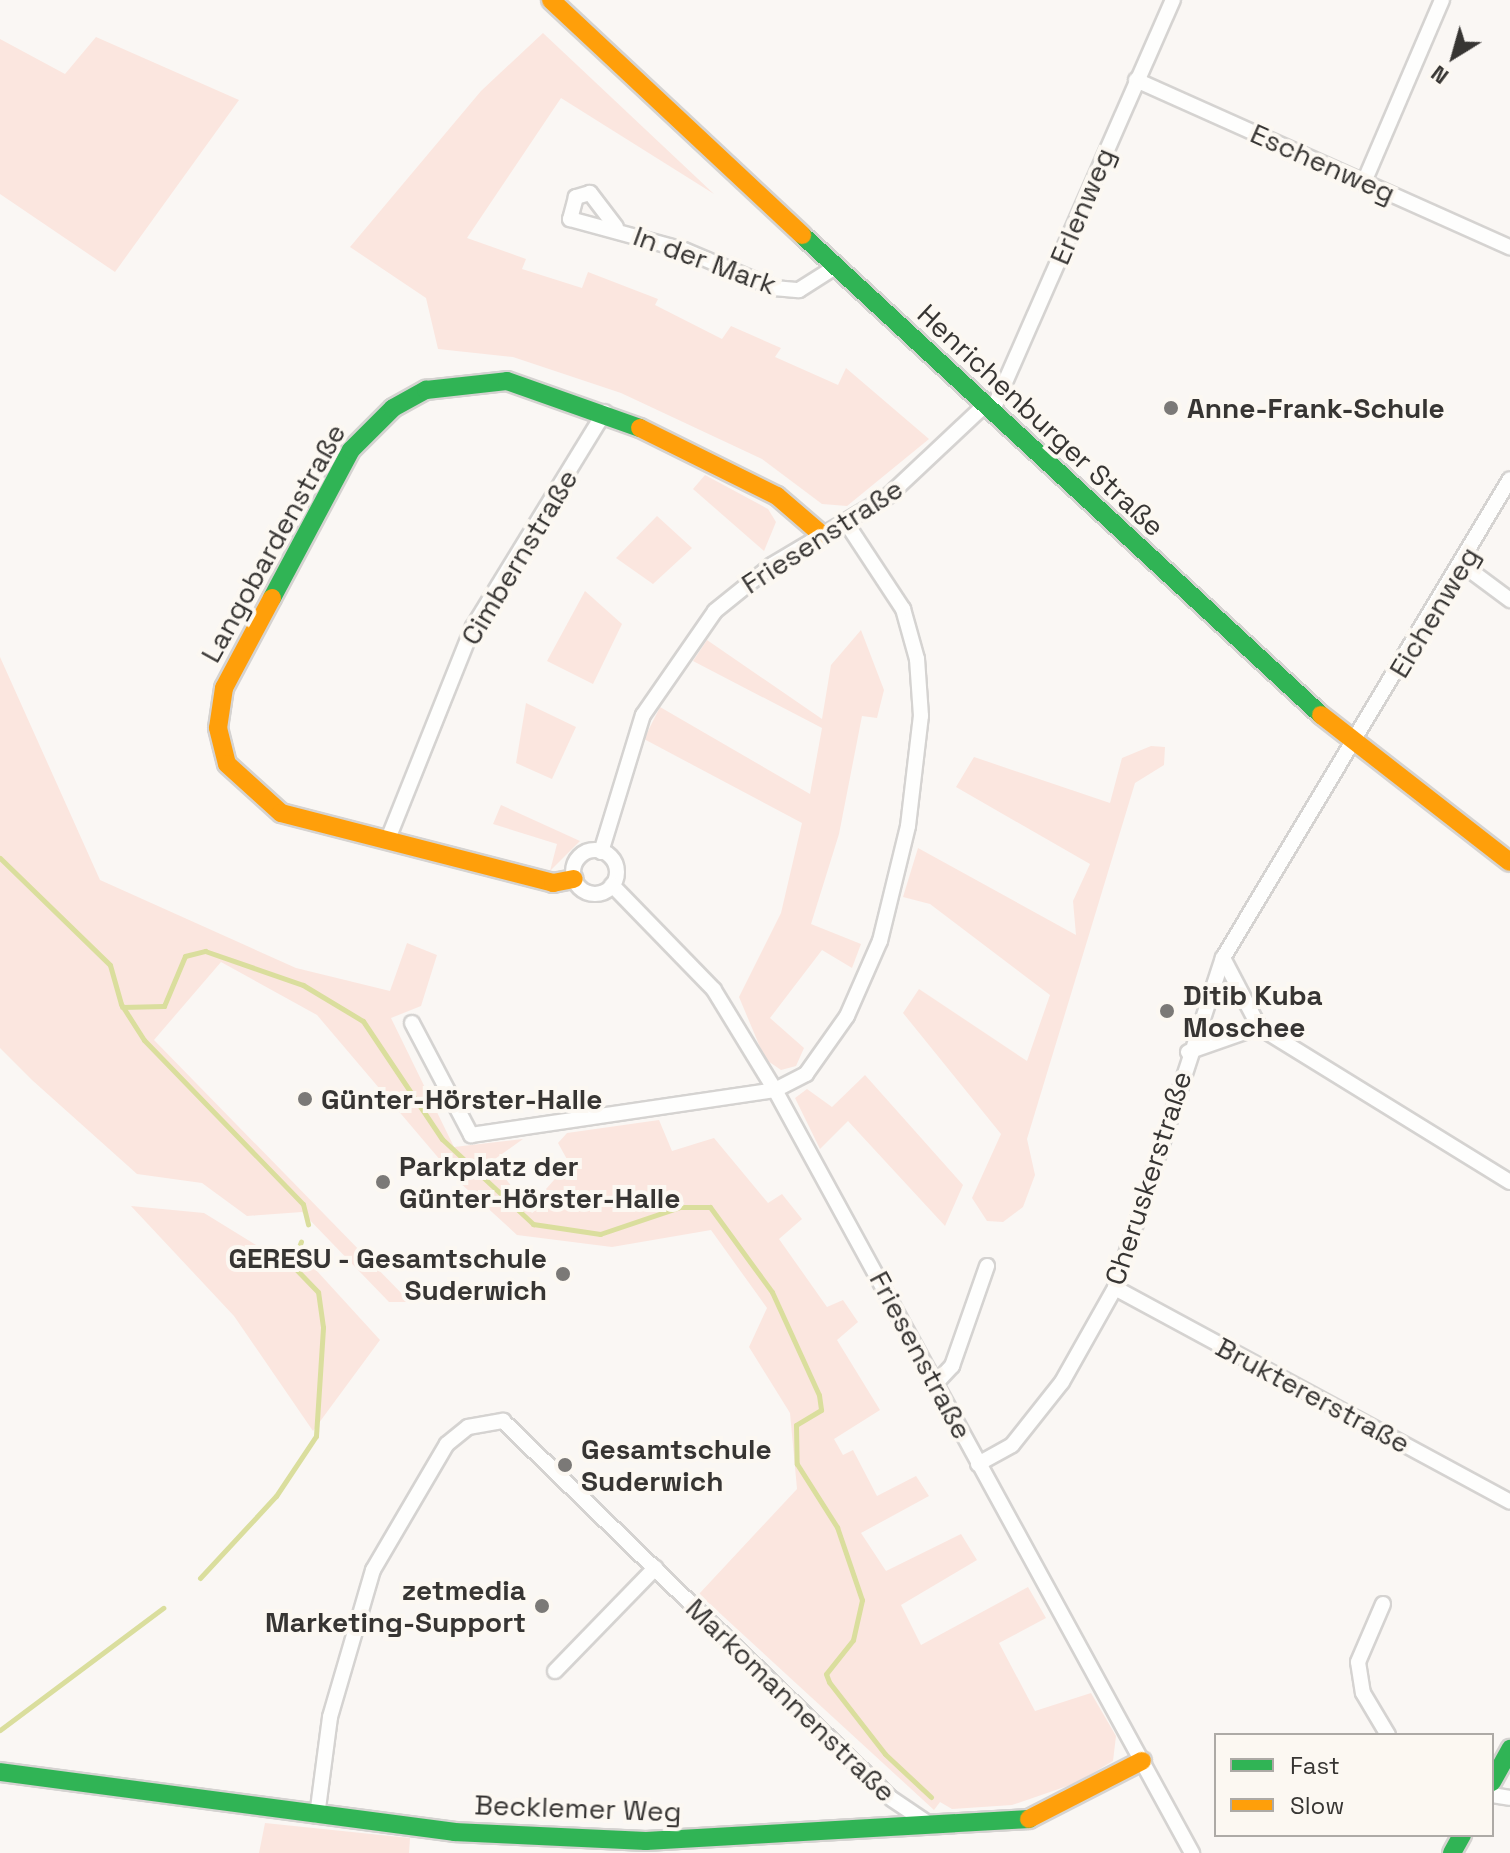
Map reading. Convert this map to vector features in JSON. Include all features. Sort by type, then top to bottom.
[{"type":"street","name":"Henrichenburger Straße","points":[[551,0],[1265,670],[1510,862]]},
{"type":"street","name":"Erlenweg","points":[[988,409],[1173,0]]},
{"type":"street","points":[[1364,182],[1442,0]]},
{"type":"street","name":"Eschenweg","points":[[1136,80],[1510,247]]},
{"type":"street","name":"In der Mark","points":[[616,227],[774,288],[799,290],[837,266]]},
{"type":"street","name":"Langobardenstraße","points":[[574,879],[553,883],[281,813],[240,783],[227,764],[218,728],[232,670],[351,450],[393,408],[426,390],[484,380],[605,412],[747,478],[821,534]]},
{"type":"street","name":"Friesenstraße","points":[[601,852],[638,727],[675,661],[739,587],[821,534],[847,524],[922,470],[988,409]]},
{"type":"street","name":"Cimbernstraße","points":[[388,839],[473,627],[605,412]]},
{"type":"street","name":"Eichenweg","points":[[1355,743],[1463,565],[1510,479]]},
{"type":"street","points":[[412,1023],[471,1135],[775,1090],[806,1074],[866,976],[898,878],[918,758],[922,697],[903,609],[847,524]]},
{"type":"street","points":[[1463,565],[1510,600]]},
{"type":"street","name":"Cheruskerstraße","points":[[978,1464],[1012,1445],[1062,1382],[1115,1288],[1188,1052],[1223,958],[1355,743]]},
{"type":"street","points":[[601,852],[615,866],[612,885],[588,893],[574,879],[582,855],[601,852]]},
{"type":"street","name":"Friesenstraße","points":[[612,885],[714,990],[775,1090],[938,1381],[978,1464],[1192,1853]]},
{"type":"street","points":[[1223,958],[1259,1027],[1510,1182]]},
{"type":"street","points":[[1188,1052],[1259,1027]]},
{"type":"street","points":[[938,1381],[952,1366],[987,1266]]},
{"type":"street","name":"Bruktererstraße","points":[[1115,1288],[1510,1502]]},
{"type":"street","name":"Markomannenstraße","points":[[317,1816],[330,1717],[373,1570],[447,1444],[468,1427],[503,1421],[892,1799],[932,1827]]},
{"type":"street","points":[[555,1671],[655,1568]]},
{"type":"street","points":[[1383,1604],[1358,1662],[1363,1693],[1387,1733]]},
{"type":"street","points":[[1494,1778],[1510,1749]]},
{"type":"street","name":"Becklemer Weg","points":[[0,1772],[317,1816],[598,1841],[1025,1821],[1142,1761]]},
{"type":"shaded area","points":[[543,33],[714,194],[561,98],[467,238],[526,259],[522,269],[582,288],[588,272],[658,299],[655,305],[722,339],[731,326],[781,348],[775,357],[838,385],[846,368],[929,439],[847,506],[822,504],[762,459],[621,393],[513,357],[438,349],[426,298],[350,247],[481,91]]},
{"type":"shaded area","points":[[96,37],[239,100],[115,272],[0,194],[0,39],[65,74]]},
{"type":"shaded area","points":[[705,475],[768,509],[776,522],[764,551],[693,489]]},
{"type":"shaded area","points":[[657,516],[692,548],[653,584],[616,558]]},
{"type":"shaded area","points":[[585,591],[622,624],[593,684],[547,661]]},
{"type":"shaded area","points":[[861,630],[884,690],[877,718],[862,716],[839,834],[811,924],[861,944],[852,968],[822,950],[770,1018],[804,1048],[796,1066],[781,1070],[765,1059],[739,997],[781,913],[802,823],[644,739],[660,707],[810,794],[822,728],[693,661],[707,640],[822,719],[831,665]]},
{"type":"shaded area","points":[[0,657],[100,880],[296,968],[390,991],[407,943],[437,955],[421,1006],[391,1018],[454,1147],[523,1139],[492,1161],[532,1213],[552,1197],[546,1189],[569,1163],[558,1143],[567,1133],[659,1120],[672,1151],[714,1138],[768,1203],[782,1194],[802,1219],[779,1239],[827,1307],[843,1300],[858,1322],[837,1340],[880,1410],[834,1439],[843,1455],[853,1450],[877,1496],[916,1476],[929,1496],[861,1533],[886,1571],[961,1534],[977,1560],[901,1605],[921,1645],[1028,1587],[1046,1618],[999,1643],[1035,1711],[1091,1693],[1116,1736],[1113,1761],[1076,1783],[1012,1805],[952,1809],[940,1802],[934,1810],[699,1594],[797,1489],[790,1413],[749,1347],[767,1308],[711,1230],[612,1247],[517,1235],[458,1181],[317,1015],[221,962],[154,1040],[410,1302],[389,1302],[302,1212],[247,1216],[202,1183],[137,1174],[32,1080],[0,1048]]},
{"type":"shaded area","points":[[526,703],[576,727],[552,779],[516,763]]},
{"type":"shaded area","points":[[1151,746],[1165,747],[1164,765],[1135,783],[1027,1139],[1035,1175],[1023,1207],[1003,1222],[987,1221],[972,1198],[1001,1134],[903,1013],[919,989],[1027,1061],[1050,995],[930,904],[903,897],[918,848],[1076,935],[1073,901],[1090,864],[956,787],[974,757],[1110,803],[1122,758]]},
{"type":"shaded area","points":[[501,805],[580,841],[550,871],[557,844],[493,824]]},
{"type":"shaded area","points":[[865,1075],[963,1185],[945,1226],[848,1121],[820,1149],[795,1098],[807,1089],[832,1107]]},
{"type":"shaded area","points":[[131,1206],[204,1213],[282,1261],[306,1259],[380,1340],[313,1431],[234,1316]]},
{"type":"shaded area","points":[[265,1823],[410,1838],[409,1853],[259,1853]]},
{"type":"waterway","points":[[0,858],[110,965],[121,1004],[144,1040],[303,1204],[308,1224]]},
{"type":"waterway","points":[[122,1007],[164,1006],[185,956],[205,951],[303,985],[363,1021],[442,1139],[533,1224],[600,1234],[680,1207],[710,1207],[772,1292],[819,1395],[821,1410],[796,1425],[797,1464],[837,1527],[862,1600],[853,1640],[826,1674],[885,1754],[931,1797]]},
{"type":"waterway","points":[[200,1578],[276,1496],[316,1436],[323,1327],[318,1292],[292,1265],[301,1242]]},
{"type":"waterway","points":[[0,1730],[163,1608]]},
{"type":"traffic: fast","points":[[802,235],[1321,715]]},
{"type":"traffic: fast","points":[[272,598],[351,450],[393,408],[426,390],[507,381],[640,428]]},
{"type":"traffic: fast","points":[[1494,1778],[1510,1749]]},
{"type":"traffic: fast","points":[[0,1772],[454,1832],[646,1841],[1029,1819]]},
{"type":"traffic: fast","points":[[1452,1853],[1461,1837]]},
{"type":"traffic: slow","points":[[551,0],[802,235]]},
{"type":"traffic: slow","points":[[640,428],[777,496],[821,534]]},
{"type":"traffic: slow","points":[[272,598],[224,688],[218,728],[227,764],[281,813],[553,883],[574,879]]},
{"type":"traffic: slow","points":[[1321,715],[1510,862]]},
{"type":"traffic: slow","points":[[1029,1819],[1142,1761]]},
{"type":"place","name":"Anne-Frank-Schule","points":[[1171,408]]},
{"type":"place","name":"Ditib Kuba Moschee","points":[[1167,1011]]},
{"type":"place","name":"Günter-Hörster-Halle","points":[[305,1099]]},
{"type":"place","name":"Parkplatz der Günter-Hörster-Halle","points":[[383,1182]]},
{"type":"place","name":"GERESU - Gesamtschule Suderwich","points":[[563,1274]]},
{"type":"place","name":"Gesamtschule Suderwich","points":[[565,1465]]},
{"type":"place","name":"zetmedia Marketing-Support","points":[[542,1606]]}]
